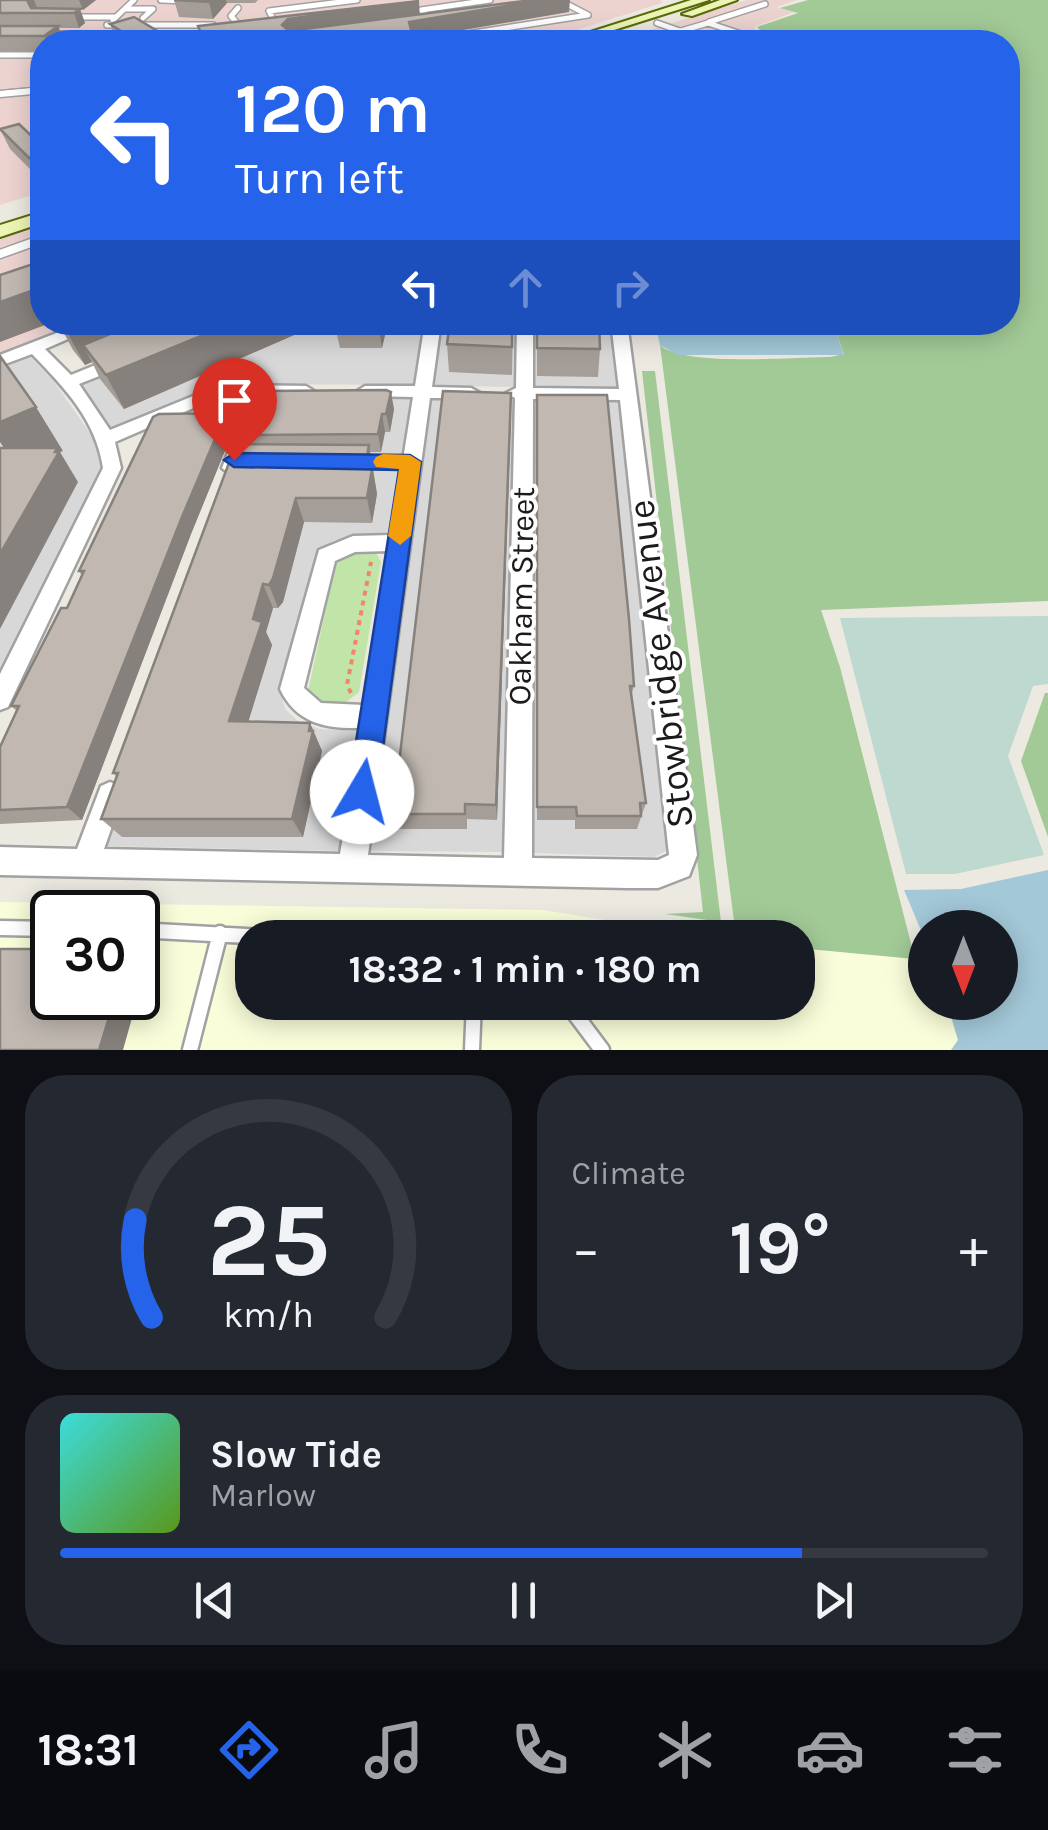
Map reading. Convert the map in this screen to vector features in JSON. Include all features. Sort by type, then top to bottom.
[{"type":"main road","points":[[627,30],[703,0]]},
{"type":"main road","points":[[614,30],[731,0]]},
{"type":"main road","points":[[0,216],[30,207]]},
{"type":"main road","points":[[0,231],[30,221]]},
{"type":"street","points":[[0,361],[68,335]]},
{"type":"street","points":[[352,868],[431,335]]},
{"type":"street","name":"Oakham Street","points":[[518,870],[526,335]]},
{"type":"street","name":"Stowbridge Avenue","points":[[0,861],[658,874],[678,866],[683,854],[621,335]]},
{"type":"street","points":[[0,699],[104,492],[112,468],[106,439],[67,383],[35,348]]},
{"type":"street","points":[[67,383],[133,356]]},
{"type":"street","points":[[106,439],[208,395],[260,390],[320,391]]},
{"type":"street","points":[[221,496],[244,460],[260,390]]},
{"type":"street","points":[[354,391],[628,394]]},
{"type":"street","points":[[373,716],[323,716],[305,710],[292,689],[326,556],[353,544],[398,543]]},
{"type":"street","points":[[85,864],[119,772]]},
{"type":"lane","points":[[101,30],[134,0]]},
{"type":"lane","points":[[160,0],[188,2]]},
{"type":"lane","points":[[274,19],[269,11],[357,0]]},
{"type":"lane","points":[[404,12],[490,0]]},
{"type":"lane","points":[[497,30],[588,14],[559,0]]},
{"type":"lane","points":[[413,2],[444,30]]},
{"type":"lane","points":[[548,6],[567,3]]},
{"type":"lane","points":[[684,30],[765,4]]},
{"type":"lane","points":[[85,17],[98,7]]},
{"type":"lane","points":[[107,25],[237,24],[231,16],[238,8]]},
{"type":"lane","points":[[344,10],[362,8]]},
{"type":"lane","points":[[124,9],[153,9],[143,18]]},
{"type":"lane","points":[[255,21],[310,15]]},
{"type":"lane","points":[[54,16],[116,17]]},
{"type":"lane","points":[[650,21],[678,30]]},
{"type":"lane","points":[[708,23],[726,30]]},
{"type":"lane","points":[[419,26],[438,24]]},
{"type":"lane","points":[[180,30],[182,25]]},
{"type":"lane","points":[[185,30],[191,25]]},
{"type":"lane","points":[[0,55],[30,56]]},
{"type":"lane","points":[[0,94],[30,91]]},
{"type":"lane","points":[[0,254],[30,244]]},
{"type":"lane","points":[[352,462],[410,462]]},
{"type":"lane","points":[[0,928],[30,929]]},
{"type":"lane","points":[[160,931],[235,934]]},
{"type":"lane","points":[[190,1050],[220,933]]},
{"type":"lane","points":[[472,1050],[473,1020]]},
{"type":"lane","points":[[580,1020],[602,1050]]},
{"type":"path","points":[[352,700],[347,686],[368,567],[376,554]]},
{"type":"shaded area","points":[[29,0],[662,3],[576,30],[30,30],[30,196],[0,205],[0,20]]},
{"type":"shaded area","points":[[747,0],[797,0],[777,7],[794,12],[754,27],[756,30],[649,30]]},
{"type":"shaded area","points":[[30,228],[30,335],[55,335],[0,356],[0,237]]},
{"type":"shaded area","points":[[200,335],[423,335],[413,385],[236,384],[205,389],[112,429],[80,384]]},
{"type":"shaded area","points":[[439,335],[517,335],[515,387],[431,385]]},
{"type":"shaded area","points":[[534,335],[612,335],[618,387],[534,387]]},
{"type":"shaded area","points":[[658,335],[837,335],[844,355],[678,355],[660,345]]},
{"type":"shaded area","points":[[31,357],[54,382],[97,443],[101,471],[0,674],[0,369]]},
{"type":"shaded area","points":[[267,397],[411,398],[389,534],[335,540],[316,553],[280,689],[285,709],[299,722],[320,729],[358,731],[339,851],[106,846]]},
{"type":"shaded area","points":[[429,398],[515,400],[503,852],[369,851]]},
{"type":"shaded area","points":[[533,400],[619,401],[668,850],[654,857],[532,853]]},
{"type":"shaded area","points":[[1048,616],[1048,684],[1033,686],[1008,756],[1044,855],[955,874],[906,874],[840,618]]},
{"type":"shaded area","points":[[1048,870],[1048,1050],[951,1050],[958,1040],[952,1020],[1018,1020],[1018,910],[912,910],[904,890],[961,889]]},
{"type":"shaded area","points":[[0,902],[30,902],[30,1020],[160,1020],[160,904],[543,910],[605,920],[235,920],[235,1020],[815,1020],[815,950],[908,958],[908,1020],[952,1020],[958,1040],[951,1050],[0,1050]]},
{"type":"green space","points":[[808,0],[1048,0],[1048,601],[821,610],[840,667],[908,932],[908,958],[815,950],[815,920],[734,920],[660,345],[691,356],[767,359],[844,354],[837,335],[1020,335],[1020,30],[757,27],[798,13],[780,8]]},
{"type":"green space","points":[[642,371],[655,371],[721,920],[665,914],[703,912]]},
{"type":"green space","points":[[351,552],[376,553],[381,562],[359,692],[346,702],[317,702],[308,691],[337,558]]},
{"type":"green space","points":[[1048,693],[1048,837],[1021,761]]},
{"type":"building","points":[[0,0],[27,0],[31,8],[80,9],[74,13],[0,13]]},
{"type":"building","points":[[541,0],[409,22],[411,30],[297,30]]},
{"type":"building","points":[[419,1],[288,19],[282,25],[288,30],[200,30],[198,26]]},
{"type":"building","points":[[134,17],[156,30],[119,30],[110,24]]},
{"type":"building","points":[[0,26],[58,26],[52,30],[30,30],[30,36],[0,36]]},
{"type":"building","points":[[19,124],[30,135],[30,158],[29,158],[0,129]]},
{"type":"building","points":[[30,265],[30,291],[0,302],[0,275]]},
{"type":"building","points":[[107,335],[203,335],[106,375],[83,345]]},
{"type":"building","points":[[448,335],[512,335],[512,347],[447,344]]},
{"type":"building","points":[[537,335],[599,335],[600,349],[537,348]]},
{"type":"building","points":[[0,356],[36,407],[0,422]]},
{"type":"building","points":[[263,391],[391,392],[378,434],[244,435]]},
{"type":"building","points":[[443,391],[511,393],[496,805],[465,804],[465,814],[393,814]]},
{"type":"building","points":[[537,395],[607,395],[629,619],[634,686],[630,686],[646,803],[640,803],[641,816],[577,816],[576,807],[537,807]]},
{"type":"building","points":[[226,413],[67,807],[0,810],[0,747],[19,706],[11,706],[61,608],[67,608],[84,571],[79,571],[153,417]]},
{"type":"building","points":[[236,444],[369,445],[365,466],[372,469],[367,498],[296,498],[273,578],[269,585],[263,584],[253,619],[262,622],[229,721],[310,723],[309,731],[313,731],[292,819],[101,819],[118,773],[113,773]]},
{"type":"building","points":[[0,448],[57,448],[55,452],[59,452],[0,554]]},
{"type":"building","points":[[0,949],[30,949],[30,1020],[108,1020],[99,1050],[0,1050]]},
{"type":"slow traffic","points":[[383,462],[410,462],[400,536]]},
{"type":"route","points":[[234,460],[410,462],[362,792]]}]
